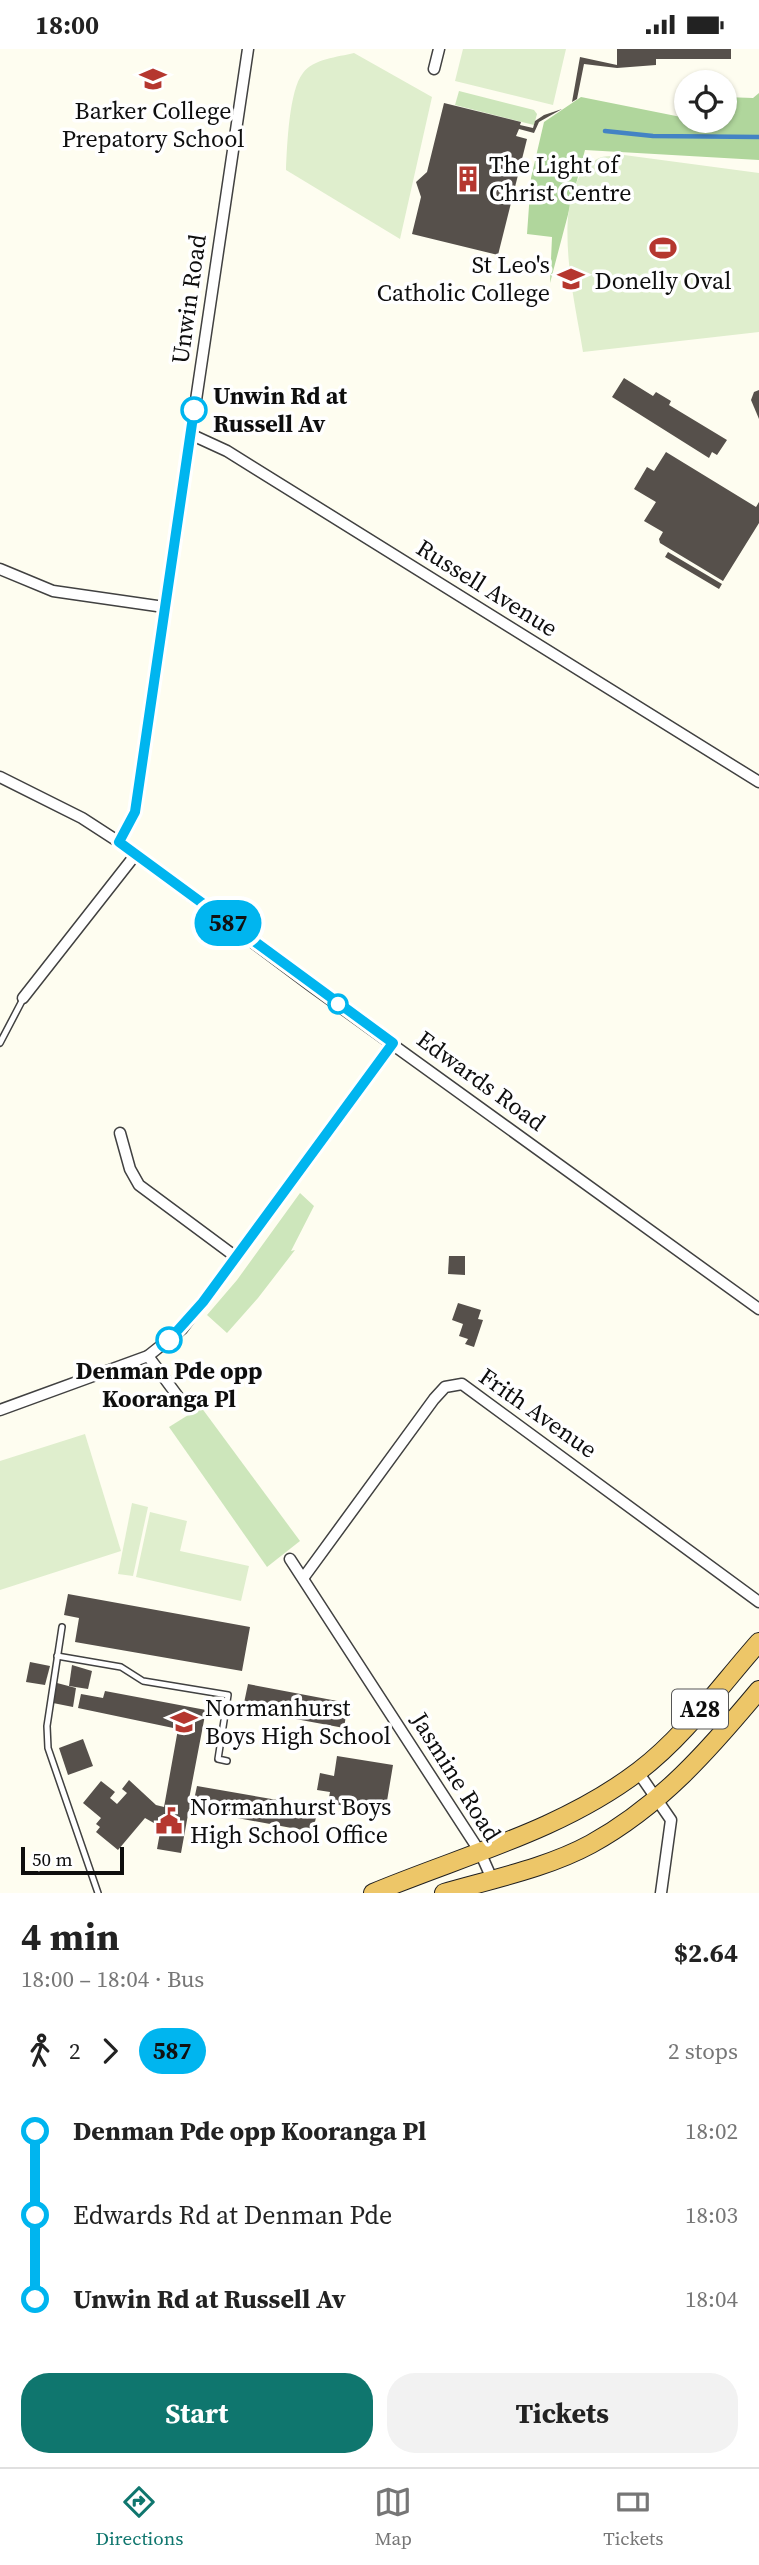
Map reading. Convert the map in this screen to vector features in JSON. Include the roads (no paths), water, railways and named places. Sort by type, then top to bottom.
[{"type":"highway","name":"A28","points":[[373,1893],[566,1817],[638,1772],[686,1725],[759,1642]]},
{"type":"highway","name":"A28","points":[[444,1893],[589,1845],[658,1799],[713,1745],[759,1690]]},
{"type":"street","name":"Unwin Road","points":[[119,842],[135,812],[248,49]]},
{"type":"street","points":[[434,69],[439,49]]},
{"type":"street","name":"Russell Avenue","points":[[190,434],[227,451],[759,782]]},
{"type":"street","points":[[0,569],[53,590],[164,607]]},
{"type":"street","name":"Edwards Road","points":[[0,777],[82,818],[119,842],[759,1309]]},
{"type":"street","points":[[23,998],[136,854]]},
{"type":"street","points":[[0,1410],[148,1356],[182,1329],[393,1043]]},
{"type":"street","points":[[120,1133],[130,1169],[139,1185],[236,1257]]},
{"type":"street","points":[[148,1356],[182,1402]]},
{"type":"street","name":"Frith Avenue","points":[[304,1577],[434,1399],[445,1387],[462,1384],[759,1602]]},
{"type":"street","name":"Jasmine Road","points":[[290,1559],[480,1852],[492,1879]]},
{"type":"street","points":[[638,1772],[671,1820],[661,1893]]},
{"type":"lane","points":[[0,1043],[23,998]]},
{"type":"lane","points":[[62,1627],[47,1726],[48,1748],[98,1893]]},
{"type":"lane","points":[[57,1656],[121,1667],[143,1681],[228,1695],[218,1759],[227,1761]]},
{"type":"waterway","points":[[605,131],[653,136],[759,137]]},
{"type":"place","name":"Barker College Prepatory School","points":[[153,79]]},
{"type":"place","name":"The Light of Christ Centre","points":[[468,179]]},
{"type":"place","name":"Donelly Oval","points":[[663,248]]},
{"type":"place","name":"St Leo's Catholic College","points":[[571,279]]},
{"type":"place","name":"Unwin Rd at Russell Av","points":[[194,410]]},
{"type":"place","name":"Denman Pde opp Kooranga Pl","points":[[169,1340]]},
{"type":"place","name":"Normanhurst Boys High School","points":[[184,1722]]},
{"type":"place","name":"Normanhurst Boys High School Office","points":[[169,1821]]}]
